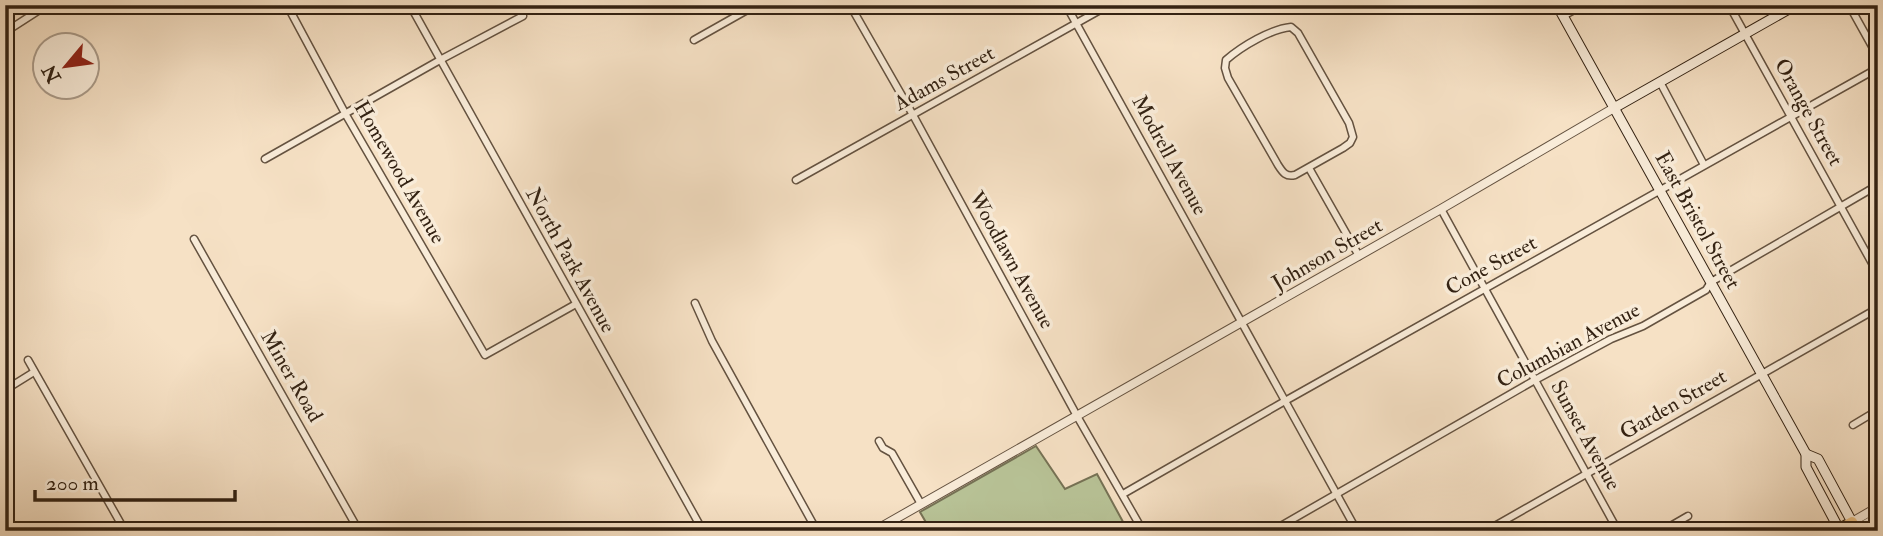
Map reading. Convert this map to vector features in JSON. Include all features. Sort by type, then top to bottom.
[{"type":"main road","name":"East Bristol Street","points":[[1556,5],[1807,454],[1806,467],[1839,530]]},
{"type":"main road","name":"Johnson Street","points":[[1614,108],[1796,5]]},
{"type":"main road","name":"East Bristol Street","points":[[1807,454],[1818,459],[1855,528]]},
{"type":"main road","points":[[1839,530],[1855,528]]},
{"type":"street","points":[[5,29],[10,29],[40,7],[62,8],[68,5]]},
{"type":"street","name":"Homewood Avenue","points":[[287,5],[346,115],[485,355],[576,304]]},
{"type":"street","name":"North Park Avenue","points":[[410,5],[703,531]]},
{"type":"street","points":[[694,40],[755,5]]},
{"type":"street","name":"Woodlawn Avenue","points":[[850,5],[1143,531]]},
{"type":"street","name":"Modrell Avenue","points":[[1066,5],[1357,531]]},
{"type":"street","name":"Adams Street","points":[[796,180],[1109,5]]},
{"type":"street","points":[[1563,16],[1583,5]]},
{"type":"street","name":"Orange Street","points":[[1729,5],[1878,274]]},
{"type":"street","points":[[1849,5],[1878,57]]},
{"type":"street","points":[[265,159],[523,16]]},
{"type":"street","points":[[1292,27],[1298,33],[1353,131],[1350,143],[1309,167],[1295,175],[1288,176],[1283,173],[1228,78],[1225,68],[1226,60],[1232,55],[1280,29],[1292,27]]},
{"type":"street","name":"Cone Street","points":[[1123,494],[1878,68]]},
{"type":"street","points":[[1660,82],[1704,165]]},
{"type":"street","name":"Johnson Street","points":[[874,531],[1614,108]]},
{"type":"street","points":[[1309,167],[1359,256]]},
{"type":"street","name":"Columbian Avenue","points":[[1272,531],[1535,380],[1611,339],[1643,326],[1706,290],[1711,282],[1878,185]]},
{"type":"street","name":"Sunset Avenue","points":[[1441,209],[1618,531]]},
{"type":"street","name":"Miner Road","points":[[194,239],[359,531]]},
{"type":"street","points":[[695,303],[712,341],[817,531]]},
{"type":"street","name":"Garden Street","points":[[1486,531],[1878,308]]},
{"type":"street","points":[[28,360],[125,531]]},
{"type":"street","points":[[5,390],[34,372]]},
{"type":"street","points":[[1853,425],[1878,410]]},
{"type":"street","points":[[879,441],[883,448],[892,453],[921,505]]},
{"type":"street","points":[[1855,528],[1878,507]]},
{"type":"street","points":[[1662,531],[1688,516]]},
{"type":"street","points":[[1855,528],[1878,517]]},
{"type":"green space","points":[[1036,446],[1065,489],[1097,474],[1128,531],[931,531],[920,512]]}]
